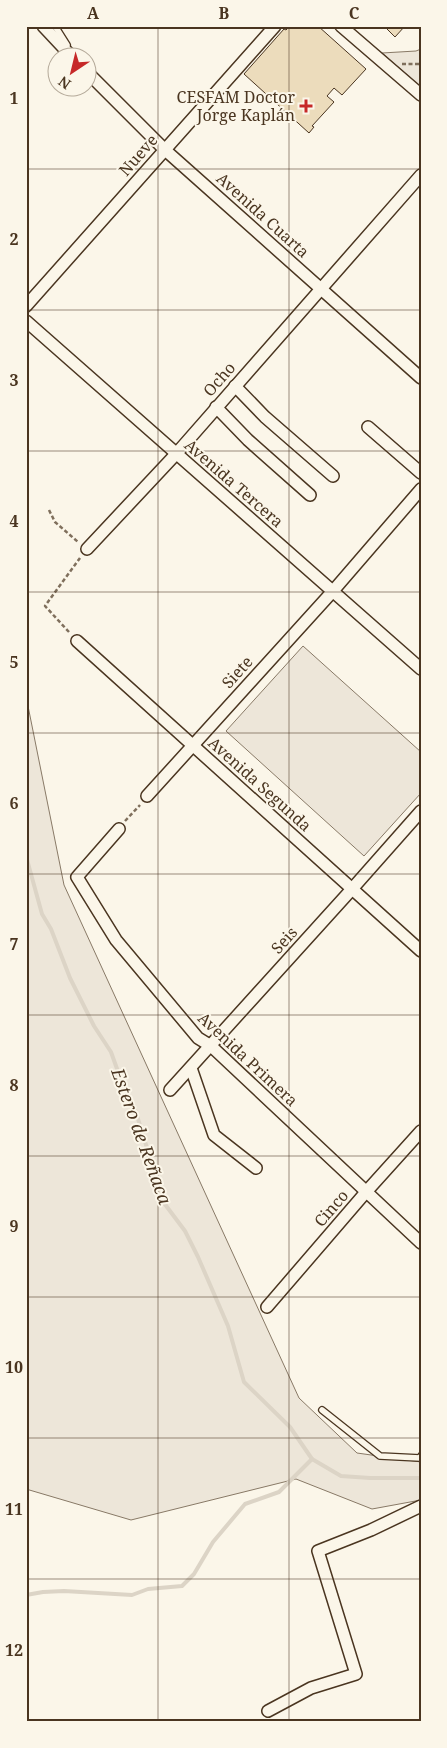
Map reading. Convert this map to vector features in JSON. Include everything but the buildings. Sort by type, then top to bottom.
[{"type":"street","points":[[43,26],[64,48]]},
{"type":"street","name":"Nueve","points":[[26,306],[164,149],[276,26]]},
{"type":"street","points":[[341,26],[421,96]]},
{"type":"street","name":"Avenida Cuarta","points":[[98,83],[164,149],[421,378]]},
{"type":"street","name":"Ocho","points":[[87,549],[176,454],[421,175]]},
{"type":"street","name":"Avenida Tercera","points":[[26,321],[421,669]]},
{"type":"street","points":[[235,386],[265,417],[333,476]]},
{"type":"street","points":[[216,407],[248,440],[310,495]]},
{"type":"street","points":[[368,427],[421,472]]},
{"type":"street","name":"Siete","points":[[147,796],[333,591],[421,489]]},
{"type":"street","name":"Avenida Segunda","points":[[77,641],[421,951]]},
{"type":"street","name":"Seis","points":[[170,1090],[421,811]]},
{"type":"street","name":"Avenida Primera","points":[[119,829],[77,877],[116,940],[198,1038],[211,1046],[421,1243]]},
{"type":"street","points":[[191,1068],[214,1135],[256,1168]]},
{"type":"street","name":"Cinco","points":[[267,1307],[421,1131]]},
{"type":"street","points":[[268,1711],[311,1688],[356,1674],[318,1551],[371,1530],[421,1506]]},
{"type":"lane","points":[[55,26],[68,48]]},
{"type":"lane","points":[[322,1410],[380,1456],[420,1458],[421,1456]]},
{"type":"path","points":[[49,510],[55,522],[87,549],[45,606],[77,641]]},
{"type":"path","points":[[119,829],[147,796]]},
{"type":"shaded area","points":[[421,49],[421,87],[382,53],[416,51]]},
{"type":"shaded area","points":[[303,646],[421,752],[421,793],[364,856],[226,731]]},
{"type":"shaded area","points":[[26,696],[64,885],[299,1398],[357,1453],[421,1462],[421,1500],[372,1509],[296,1479],[131,1520],[26,1489]]},
{"type":"waterway","name":"Estero de Reñaca","points":[[26,856],[42,914],[51,929],[70,978],[94,1026],[111,1052],[121,1080],[134,1106],[164,1203],[185,1231],[198,1257],[228,1326],[244,1382],[290,1427],[312,1459],[341,1476],[421,1478]]},
{"type":"waterway","points":[[26,1595],[64,1591],[132,1595],[148,1589],[182,1586],[194,1574],[213,1542],[245,1504],[279,1492],[312,1459]]},
{"type":"place","name":"CESFAM Doctor Jorge Kaplán","points":[[306,106]]}]
